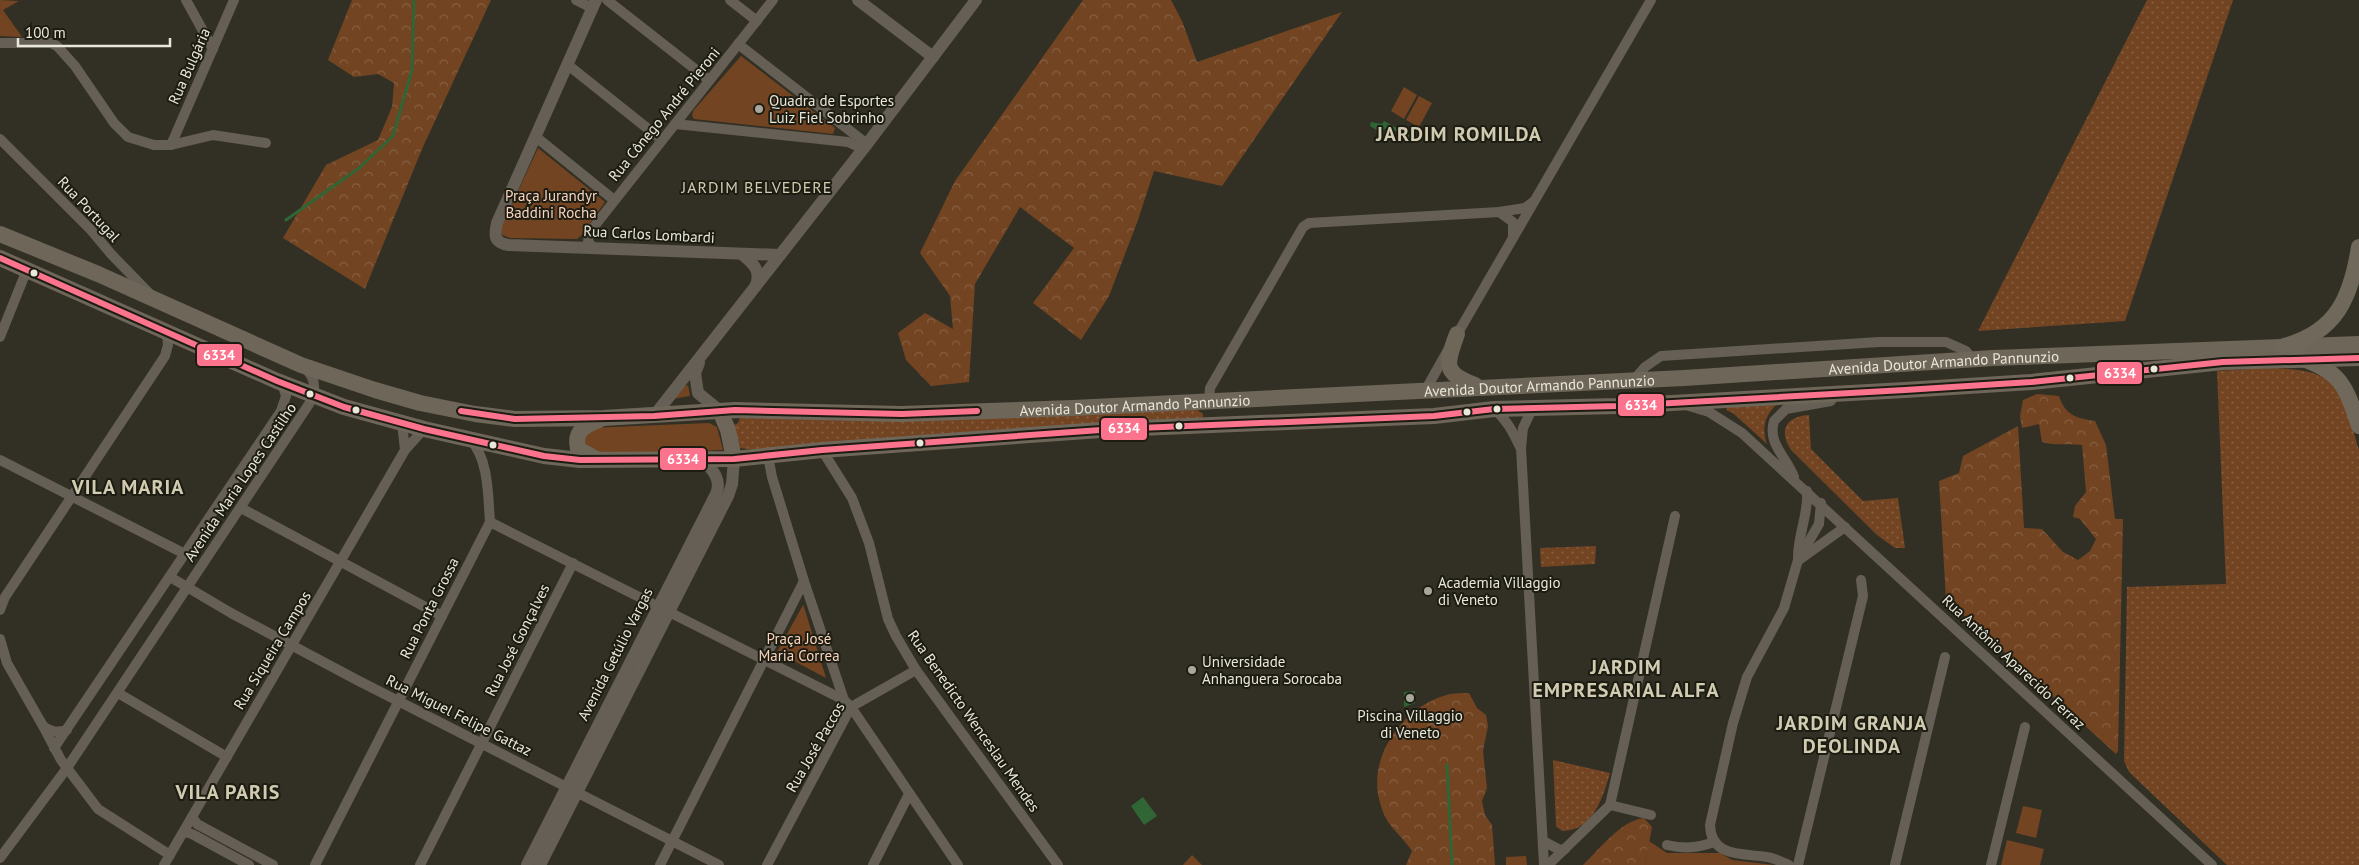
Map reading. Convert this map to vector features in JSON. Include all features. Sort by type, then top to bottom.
[{"type":"highway","points":[[2358,252],[2357,292],[2359,301]]},
{"type":"highway","points":[[2284,346],[2315,334],[2338,312],[2344,302],[2358,252]]},
{"type":"highway","points":[[2300,358],[2322,366],[2339,378],[2349,395],[2359,426]]},
{"type":"main road","name":"Avenida Doutor Armando Pannunzio","points":[[0,234],[98,274],[301,365],[374,390],[420,403],[475,414],[515,419],[654,416],[735,410],[902,414],[1425,391],[1993,358],[2359,344]]},
{"type":"main road","points":[[0,239],[19,251],[26,272]]},
{"type":"main road","name":"Avenida Doutor Armando Pannunzio","points":[[0,258],[26,272],[167,334],[344,407],[424,429],[544,456],[601,461],[734,459],[822,450],[1114,429],[1434,416],[1494,409],[1532,410],[1905,390],[2018,383],[2207,363],[2300,358],[2359,358]]},
{"type":"main road","points":[[1458,334],[1449,360],[1451,371],[1458,379],[1479,387]]},
{"type":"main road","points":[[1991,384],[1999,368],[1998,363],[1993,358]]},
{"type":"main road","points":[[2018,383],[2014,370],[2021,358]]},
{"type":"main road","points":[[1588,382],[1586,391],[1592,406]]},
{"type":"main road","points":[[1562,407],[1570,399],[1571,392],[1566,383]]},
{"type":"main road","points":[[1393,417],[1425,391]]},
{"type":"main road","points":[[1209,401],[1215,426]]},
{"type":"main road","points":[[720,412],[728,430],[734,459]]},
{"type":"main road","points":[[601,461],[578,449],[576,440],[578,432],[586,424],[603,418]]},
{"type":"street","points":[[186,0],[213,48]]},
{"type":"street","name":"Rua Bulgária","points":[[171,145],[234,0]]},
{"type":"street","points":[[576,0],[594,4],[536,137],[614,200]]},
{"type":"street","points":[[607,0],[709,80]]},
{"type":"street","points":[[730,0],[756,21]]},
{"type":"street","name":"Rua Cônego André Pieroni","points":[[594,248],[588,242],[589,233],[773,0]]},
{"type":"street","points":[[858,0],[933,57]]},
{"type":"street","points":[[654,416],[865,147],[976,0]]},
{"type":"street","points":[[1425,391],[1651,0]]},
{"type":"street","points":[[0,43],[34,42],[52,43],[57,46],[75,66],[114,123],[128,137],[154,145],[171,145],[212,135],[266,143]]},
{"type":"street","points":[[738,44],[865,147]]},
{"type":"street","points":[[568,64],[662,140]]},
{"type":"street","points":[[675,124],[848,142],[865,147]]},
{"type":"street","name":"Rua Carlos Lombardi","points":[[536,137],[497,223],[494,235],[501,244],[780,255]]},
{"type":"street","name":"Rua Portugal","points":[[0,140],[91,230],[111,254],[156,300]]},
{"type":"street","points":[[1209,401],[1210,388],[1303,227],[1309,223],[1499,212],[1525,208],[1536,200]]},
{"type":"street","points":[[1499,212],[1513,222],[1514,232],[1512,241]]},
{"type":"street","points":[[98,274],[112,270],[114,267],[111,254]]},
{"type":"street","points":[[743,255],[752,262],[759,274],[755,289]]},
{"type":"street","points":[[0,337],[26,272]]},
{"type":"street","points":[[0,610],[5,598],[165,356],[168,345],[167,334]]},
{"type":"street","points":[[1633,380],[1645,367],[1661,356],[1870,343],[1946,342],[1966,351],[1973,360]]},
{"type":"street","points":[[704,353],[696,373],[696,388],[702,398],[720,412]]},
{"type":"street","name":"Avenida Maria Lopes Castilho","points":[[0,858],[67,768],[241,508],[314,395],[314,381],[309,371],[301,365]]},
{"type":"street","name":"Avenida Maria Lopes Castilho","points":[[54,748],[281,411],[286,396],[282,383]]},
{"type":"street","name":"Rua Antônio Aparecido Ferraz","points":[[1796,480],[1789,464],[1772,440],[1772,428],[1781,412],[1793,407],[1905,390]]},
{"type":"street","name":"Rua Antônio Aparecido Ferraz","points":[[1668,402],[1701,409],[1725,421],[1742,433],[1796,480],[2212,865]]},
{"type":"street","points":[[1494,409],[1512,429],[1521,448]]},
{"type":"street","points":[[1532,410],[1523,428],[1521,448],[1543,841],[1546,865]]},
{"type":"street","points":[[402,423],[405,450]]},
{"type":"street","name":"Rua Siqueira Campos","points":[[164,865],[342,562],[405,450],[424,429]]},
{"type":"street","points":[[470,439],[478,449],[482,463],[490,522],[764,658],[848,703]]},
{"type":"street","name":"Rua Benedicto Wenceslau Mendes","points":[[822,450],[838,472],[852,498],[869,543],[888,619],[896,636],[916,670],[1058,865]]},
{"type":"street","points":[[768,456],[772,477],[804,581],[848,703],[958,865]]},
{"type":"street","name":"Avenida Getúlio Vargas","points":[[663,608],[728,496],[732,484],[734,459]]},
{"type":"street","points":[[0,460],[185,554]]},
{"type":"street","name":"Avenida Getúlio Vargas","points":[[527,865],[571,790],[663,608],[718,490],[716,476],[703,460]]},
{"type":"street","points":[[1798,560],[1798,542],[1808,502],[1807,491]]},
{"type":"street","points":[[1789,865],[1769,857],[1728,852],[1714,842],[1710,834],[1710,825],[1733,724],[1747,677],[1784,608],[1798,560],[1819,524],[1821,503]]},
{"type":"street","points":[[241,508],[442,616]]},
{"type":"street","points":[[1546,865],[1566,849],[1610,805],[1675,516]]},
{"type":"street","name":"Rua Ponta Grossa","points":[[315,865],[490,522]]},
{"type":"street","points":[[1798,560],[1842,524]]},
{"type":"street","name":"Rua José Gonçalves","points":[[420,865],[573,563]]},
{"type":"street","points":[[170,577],[187,589]]},
{"type":"street","points":[[1798,865],[1863,596],[1861,580]]},
{"type":"street","points":[[660,865],[804,581]]},
{"type":"street","name":"Rua Miguel Felipe Gattaz","points":[[187,589],[398,702],[719,865]]},
{"type":"street","points":[[0,638],[7,663],[54,748],[98,809],[170,855]]},
{"type":"street","points":[[1895,865],[1945,657]]},
{"type":"street","name":"Rua José Paccos","points":[[767,865],[848,703],[916,670]]},
{"type":"street","points":[[118,692],[226,757]]},
{"type":"street","points":[[42,726],[49,731],[58,733],[67,730]]},
{"type":"street","points":[[1991,865],[2025,727]]},
{"type":"street","name":"Avenida Getúlio Vargas","points":[[540,865],[571,790]]},
{"type":"street","points":[[873,865],[909,794]]},
{"type":"street","points":[[1610,805],[1651,815]]},
{"type":"street","points":[[192,817],[197,824],[273,865]]},
{"type":"street","points":[[184,832],[192,834],[249,865]]},
{"type":"street","points":[[1543,841],[1560,850],[1566,849]]},
{"type":"street","points":[[1667,845],[1683,848],[1714,842]]},
{"type":"green space","points":[[0,0],[19,1],[3,10],[22,37],[0,36]]},
{"type":"green space","points":[[352,0],[491,0],[422,149],[365,289],[283,238],[326,165],[378,140],[392,107],[394,83],[378,74],[354,77],[328,60]]},
{"type":"green space","points":[[1083,0],[1171,0],[1182,21],[1197,62],[1342,12],[1222,186],[1154,171],[1138,220],[1109,296],[1081,340],[1033,303],[1074,248],[1020,207],[975,284],[969,382],[931,386],[906,360],[898,333],[925,313],[953,329],[950,296],[920,253],[955,181]]},
{"type":"green space","points":[[2147,0],[2233,0],[2125,321],[1978,331]]},
{"type":"green space","points":[[741,56],[835,128],[833,134],[694,119],[692,116],[693,111]]},
{"type":"green space","points":[[1404,87],[1417,95],[1404,119],[1391,111]]},
{"type":"green space","points":[[1419,96],[1432,103],[1419,127],[1406,120]]},
{"type":"green space","name":"Praça Jurandyr Baddini Rocha","points":[[538,148],[605,202],[577,239],[510,238],[502,235],[500,230]]},
{"type":"green space","points":[[2268,368],[2310,372],[2324,378],[2334,386],[2342,397],[2359,450],[2359,865],[2227,865],[2129,772],[2124,761],[2127,587],[2226,584],[2217,371]]},
{"type":"green space","points":[[688,385],[690,396],[672,399],[683,387]]},
{"type":"green space","points":[[2037,394],[2059,396],[2064,407],[2072,414],[2095,421],[2106,445],[2115,519],[2123,519],[2118,751],[2116,754],[1946,599],[1939,481],[1959,473],[1963,456],[2018,426],[2024,528],[2042,529],[2063,552],[2078,560],[2090,551],[2096,539],[2080,519],[2073,517],[2075,506],[2086,492],[2082,445],[2042,442],[2039,424],[2022,428],[2020,416],[2023,400]]},
{"type":"green space","points":[[1729,405],[1776,405],[1765,423],[1767,444],[1733,413],[1726,410]]},
{"type":"green space","points":[[1196,409],[1203,414],[1203,420],[756,450],[739,448],[732,426],[738,423],[740,418]]},
{"type":"green space","points":[[1809,415],[1811,449],[1863,501],[1898,498],[1905,548],[1895,548],[1877,535],[1791,450],[1785,437],[1787,426],[1795,418]]},
{"type":"green space","points":[[709,423],[717,427],[723,450],[593,455],[584,450],[581,434],[588,428]]},
{"type":"green space","points":[[1596,546],[1595,564],[1541,567],[1540,548]]},
{"type":"green space","name":"Praça José Maria Correa","points":[[803,605],[804,607],[826,678],[777,652]]},
{"type":"green space","points":[[1469,693],[1477,708],[1486,715],[1488,726],[1483,751],[1487,788],[1482,801],[1485,815],[1492,825],[1495,865],[1406,865],[1412,851],[1389,823],[1382,809],[1377,782],[1379,765],[1394,733],[1419,708],[1450,694]]},
{"type":"green space","points":[[1553,760],[1610,773],[1595,811],[1582,825],[1573,829],[1562,831],[1556,826]]},
{"type":"green space","points":[[2023,806],[2042,810],[2036,838],[2016,833]]},
{"type":"green space","points":[[1644,818],[1652,827],[1645,865],[1583,865],[1619,830],[1635,820]]},
{"type":"green space","points":[[2007,840],[2044,849],[2040,865],[2001,865]]},
{"type":"green space","points":[[1649,841],[1667,853],[1720,853],[1732,860],[1774,865],[1645,865]]},
{"type":"green space","points":[[1192,855],[1202,865],[1183,865]]},
{"type":"green space","points":[[1526,856],[1527,865],[1506,865],[1506,857]]},
{"type":"shaded area","points":[[1384,121],[1415,138],[1413,141],[1388,127],[1380,132],[1370,126],[1371,122],[1382,124]]},
{"type":"shaded area","name":"Piscina Villaggio di Veneto","points":[[1415,691],[1415,703],[1404,707],[1404,692]]},
{"type":"shaded area","points":[[1143,797],[1157,816],[1144,825],[1131,806]]},
{"type":"waterway","points":[[286,220],[359,168],[393,136],[412,70],[414,0]]},
{"type":"waterway","points":[[1447,765],[1452,865]]},
{"type":"transit line","name":"6334","points":[[0,258],[277,381],[344,407],[424,429],[544,456],[580,460],[734,459],[822,450],[1115,429],[1434,416],[1494,409],[1618,406],[1905,390],[2031,382],[2223,362],[2359,358]]},
{"type":"transit line","name":"6334","points":[[461,411],[515,419],[654,416],[735,410],[902,414],[977,411]]},
{"type":"place","name":"Quadra de Esportes Luiz Fiel Sobrinho","points":[[759,109]]},
{"type":"place","name":"Academia Villaggio di Veneto","points":[[1428,591]]},
{"type":"place","name":"Universidade Anhanguera Sorocaba","points":[[1192,670]]},
{"type":"place","name":"Piscina Villaggio di Veneto","points":[[1410,698]]},
{"type":"district","name":"JARDIM ROMILDA","points":[[1459,134]]},
{"type":"district","name":"JARDIM BELVEDERE","points":[[757,187]]},
{"type":"district","name":"VILA MARIA","points":[[128,487]]},
{"type":"district","name":"JARDIM EMPRESARIAL ALFA","points":[[1626,678]]},
{"type":"district","name":"JARDIM GRANJA DEOLINDA","points":[[1852,734]]},
{"type":"district","name":"VILA PARIS","points":[[228,792]]}]
